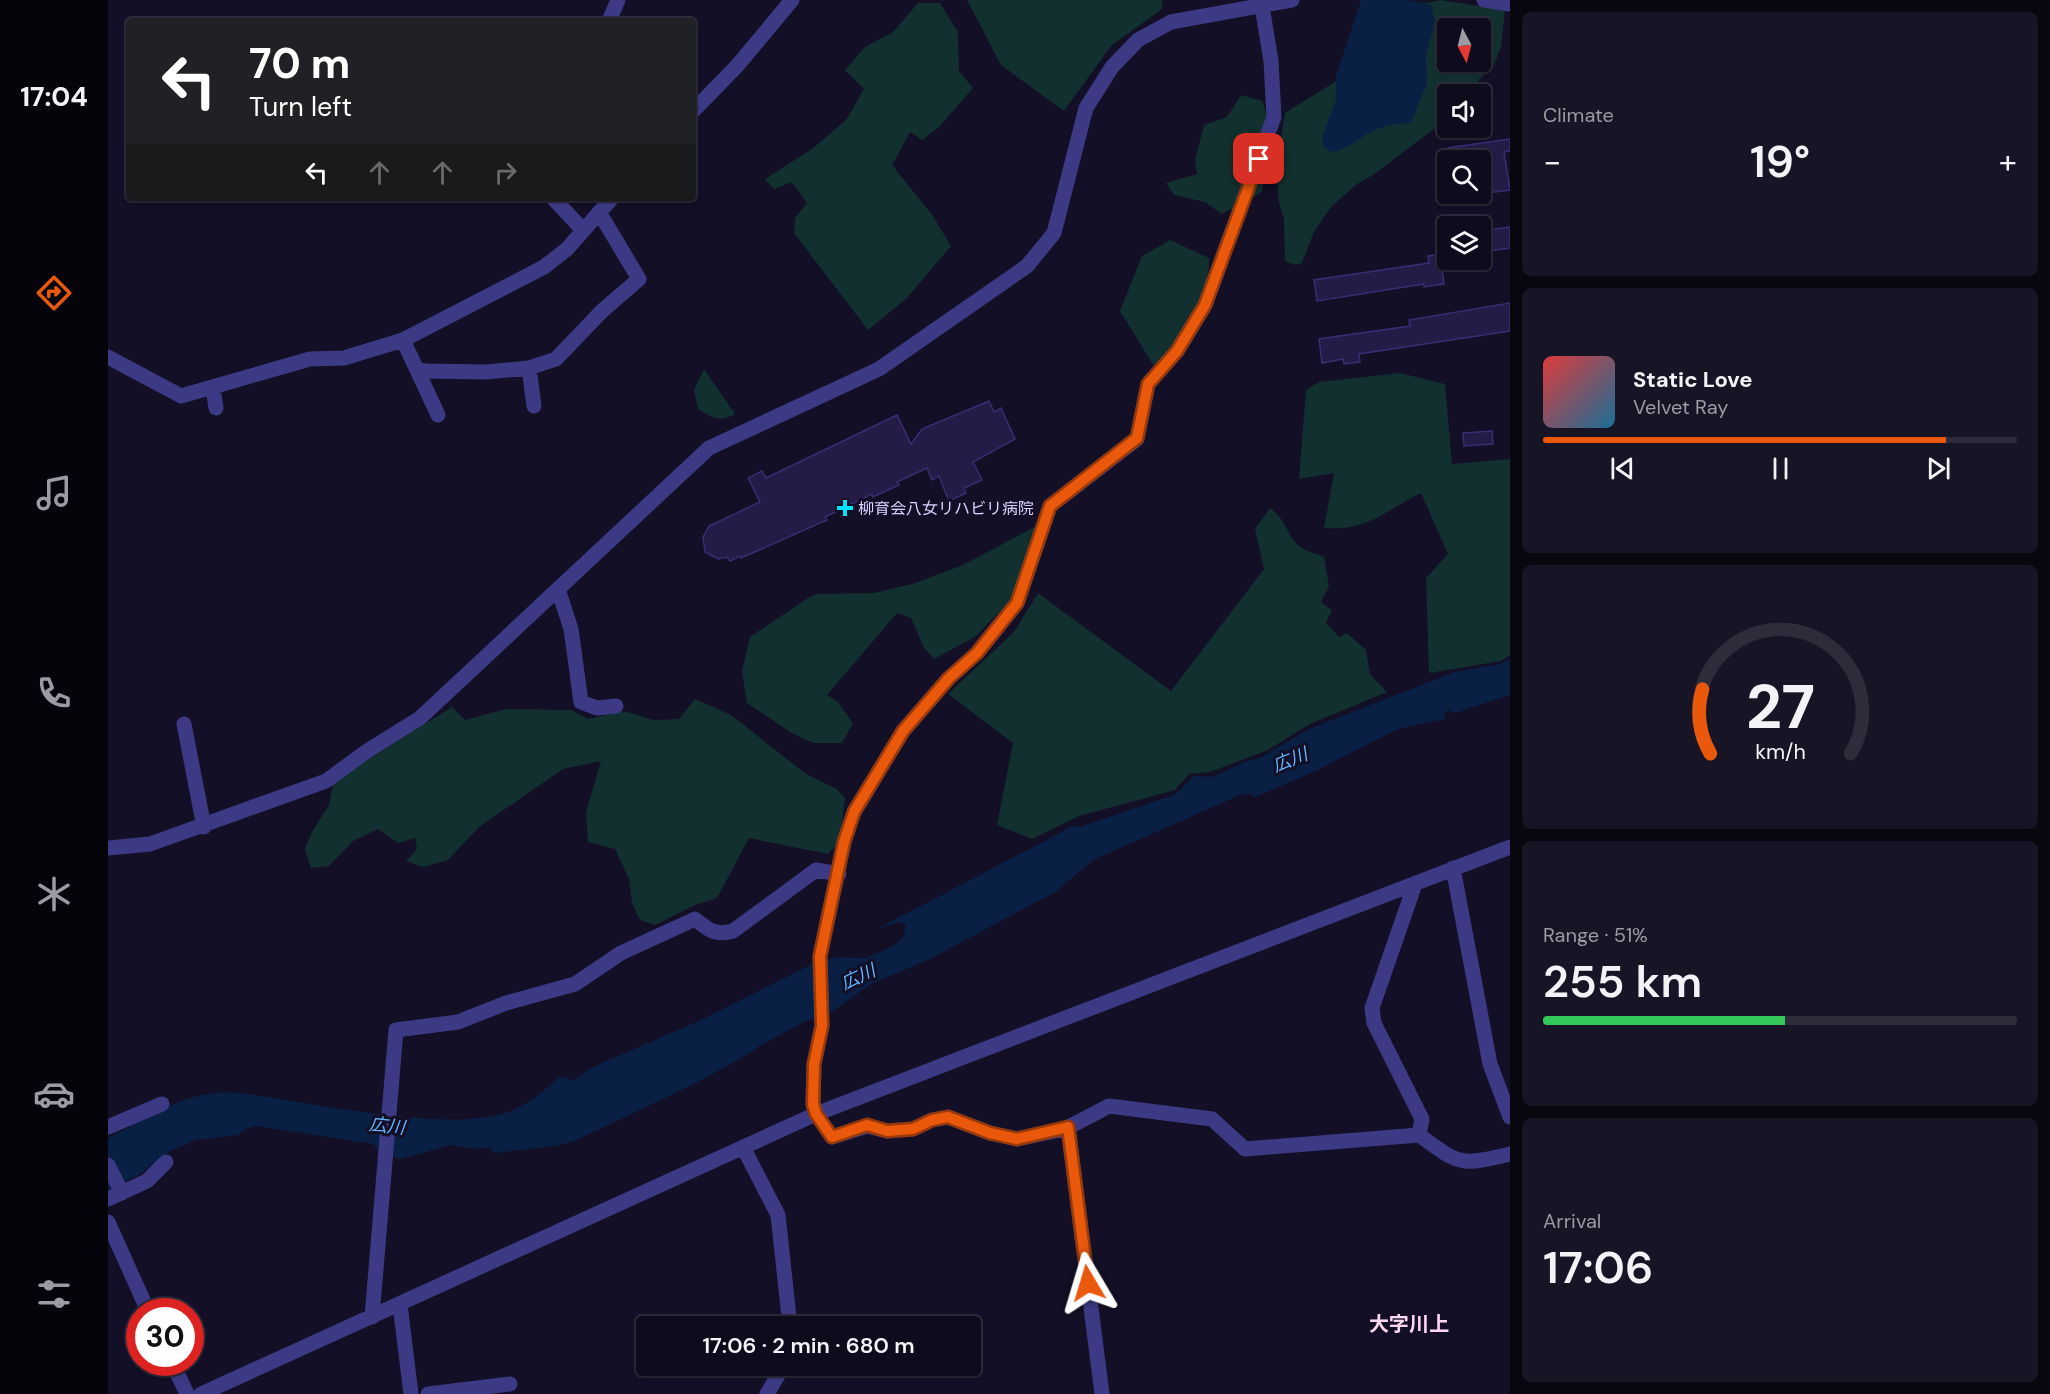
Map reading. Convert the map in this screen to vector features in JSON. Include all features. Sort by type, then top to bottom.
[{"type":"street","points":[[610,18],[618,0]]},
{"type":"street","points":[[696,108],[737,66],[792,0]]},
{"type":"street","points":[[108,848],[150,844],[326,781],[367,751],[420,718],[709,448],[879,369],[1027,266],[1054,233],[1086,108],[1112,67],[1138,40],[1171,22],[1260,3],[1292,0]]},
{"type":"street","points":[[1484,0],[1510,4]]},
{"type":"street","points":[[1260,3],[1271,61],[1275,117],[1205,305],[1177,351],[1148,384],[1137,438],[1050,506],[1017,603],[977,653],[949,678],[903,731],[854,812],[844,842],[820,956],[822,1026],[814,1064],[813,1104],[816,1114],[832,1137],[867,1125],[887,1131],[904,1130],[948,1117],[990,1133],[1017,1139],[1068,1127],[1109,1106],[1212,1119],[1245,1149],[1419,1135],[1448,1157],[1471,1163],[1510,1154]]},
{"type":"street","points":[[556,201],[584,230]]},
{"type":"street","points":[[108,357],[181,396],[310,358],[344,358],[403,340],[544,267],[567,249],[609,201]]},
{"type":"street","points":[[417,370],[486,372],[529,368],[556,358],[602,311],[639,279],[599,212]]},
{"type":"street","points":[[403,340],[438,415]]},
{"type":"street","points":[[529,368],[534,406]]},
{"type":"street","points":[[213,388],[216,408]]},
{"type":"street","points":[[558,589],[572,629],[581,702],[597,708],[616,706]]},
{"type":"street","points":[[184,724],[204,826]]},
{"type":"street","points":[[201,1394],[744,1149],[816,1114],[1510,847]]},
{"type":"street","points":[[1453,868],[1490,1064],[1510,1117]]},
{"type":"street","points":[[372,1317],[391,1112],[396,1030],[458,1022],[506,1003],[574,984],[621,953],[695,919],[710,931],[721,934],[733,931],[816,870],[839,874]]},
{"type":"street","points":[[1415,884],[1372,1008],[1374,1023],[1422,1119],[1419,1135]]},
{"type":"street","points":[[108,1127],[162,1104]]},
{"type":"street","points":[[1068,1127],[1102,1394]]},
{"type":"street","points":[[744,1149],[778,1215],[789,1316]]},
{"type":"street","points":[[108,1164],[115,1196],[147,1181],[166,1162]]},
{"type":"street","points":[[108,1222],[142,1298]]},
{"type":"street","points":[[400,1305],[411,1394]]},
{"type":"street","points":[[179,1376],[187,1394]]},
{"type":"street","points":[[767,1394],[778,1376]]},
{"type":"street","points":[[428,1394],[510,1384]]},
{"type":"green space","points":[[967,0],[1162,0],[1162,9],[1111,46],[1064,111],[1001,65]]},
{"type":"green space","points":[[1440,0],[1505,10],[1501,47],[1491,68],[1491,18],[1437,18],[1437,72],[1487,72],[1475,84],[1437,84],[1437,127],[1373,175],[1357,184],[1331,207],[1314,232],[1302,263],[1295,265],[1285,261],[1284,220],[1279,202],[1276,168],[1285,113],[1341,78],[1421,4]]},
{"type":"green space","points":[[918,3],[940,3],[958,32],[959,71],[973,88],[939,127],[922,140],[910,132],[892,165],[933,216],[951,246],[907,298],[868,330],[794,233],[795,218],[807,203],[792,182],[774,189],[765,179],[812,149],[846,120],[864,89],[845,70],[865,47],[893,32]]},
{"type":"green space","points":[[1241,95],[1262,101],[1266,112],[1268,146],[1262,192],[1222,214],[1205,202],[1174,195],[1166,183],[1197,174],[1195,160],[1204,125],[1227,117]]},
{"type":"green space","points":[[1170,240],[1209,258],[1208,273],[1199,302],[1155,368],[1120,311],[1142,256]]},
{"type":"green space","points":[[704,369],[735,414],[720,419],[698,409],[694,390]]},
{"type":"green space","points":[[1400,373],[1445,384],[1452,464],[1510,459],[1510,655],[1501,661],[1429,673],[1426,578],[1448,554],[1421,493],[1365,523],[1340,528],[1324,528],[1334,473],[1299,479],[1306,390],[1319,382]]},
{"type":"green space","points":[[1270,508],[1281,519],[1297,544],[1324,557],[1329,586],[1321,602],[1332,610],[1326,623],[1339,637],[1347,633],[1366,650],[1370,674],[1387,692],[1310,724],[1268,750],[1210,772],[1189,774],[1175,790],[1079,816],[1032,839],[997,825],[1013,743],[948,694],[1014,632],[1038,593],[1171,691],[1264,569],[1255,529]]},
{"type":"green space","points":[[1038,525],[1010,601],[975,637],[934,659],[924,648],[911,618],[897,613],[827,695],[838,702],[853,723],[842,743],[813,743],[790,732],[747,703],[742,671],[750,637],[808,598],[817,594],[874,593],[912,584],[963,565]]},
{"type":"green space","points":[[695,699],[731,715],[806,774],[837,789],[845,798],[840,841],[828,854],[749,838],[717,898],[695,905],[655,925],[640,920],[632,903],[629,879],[615,849],[588,842],[586,812],[601,761],[563,769],[479,827],[448,860],[423,867],[406,861],[417,849],[415,838],[398,843],[378,829],[353,841],[329,866],[311,868],[305,849],[312,832],[329,805],[333,784],[371,757],[452,707],[465,720],[506,709],[571,710],[588,719],[624,711],[653,720],[679,719]]},
{"type":"water","points":[[1361,0],[1408,0],[1431,5],[1435,21],[1426,55],[1427,83],[1411,123],[1379,128],[1347,147],[1331,152],[1324,147],[1322,137],[1336,100],[1336,76]]},
{"type":"water","name":"広川","points":[[1510,659],[1510,695],[1455,713],[1448,710],[1445,712],[1445,719],[1398,729],[1316,771],[1255,797],[1250,794],[1240,795],[1095,859],[1055,892],[930,959],[871,984],[827,1015],[806,1021],[694,1084],[577,1140],[556,1146],[496,1153],[490,1151],[493,1147],[475,1149],[451,1145],[400,1159],[380,1152],[373,1144],[256,1126],[245,1129],[239,1135],[196,1140],[171,1151],[142,1173],[108,1191],[108,1138],[174,1104],[202,1095],[241,1093],[365,1112],[430,1119],[489,1117],[511,1111],[560,1077],[574,1080],[593,1067],[701,1020],[812,964],[836,957],[867,958],[893,946],[903,937],[906,926],[900,922],[877,929],[1073,826],[1079,827],[1168,797],[1177,793],[1194,776],[1212,777],[1245,762],[1260,758],[1309,729],[1455,672],[1500,664]]},
{"type":"building","points":[[1510,139],[1510,151],[1504,152],[1510,190],[1491,193],[1491,150],[1448,150],[1448,148]]},
{"type":"building","points":[[1510,227],[1510,248],[1491,251],[1491,230]]},
{"type":"building","points":[[1437,254],[1437,270],[1442,270],[1444,284],[1424,287],[1424,284],[1317,301],[1314,280],[1429,263],[1428,256]]},
{"type":"building","points":[[1510,303],[1510,331],[1359,354],[1360,362],[1344,364],[1343,359],[1322,363],[1319,339],[1410,326],[1409,320]]},
{"type":"building","points":[[989,401],[994,412],[1001,408],[1015,439],[973,462],[982,480],[964,488],[966,493],[949,501],[939,476],[932,480],[927,468],[897,482],[899,485],[873,497],[872,494],[825,517],[827,520],[741,558],[740,556],[730,561],[727,557],[718,559],[705,552],[703,537],[709,526],[760,502],[748,478],[762,471],[766,478],[897,415],[911,444],[922,429]]},
{"type":"building","points":[[1492,431],[1493,444],[1464,446],[1463,433]]},
{"type":"place","name":"柳育会八女リハビリ病院","points":[[845,508]]},
{"type":"district","name":"大字川上","points":[[1409,1324]]},
{"type":"route","points":[[1088,1283],[1068,1127],[1017,1139],[990,1133],[948,1117],[932,1120],[913,1129],[887,1131],[867,1125],[832,1137],[816,1114],[813,1104],[814,1064],[822,1026],[820,956],[844,842],[854,812],[903,731],[949,678],[977,653],[1017,603],[1050,506],[1137,438],[1148,384],[1177,351],[1205,305],[1259,159]]}]
